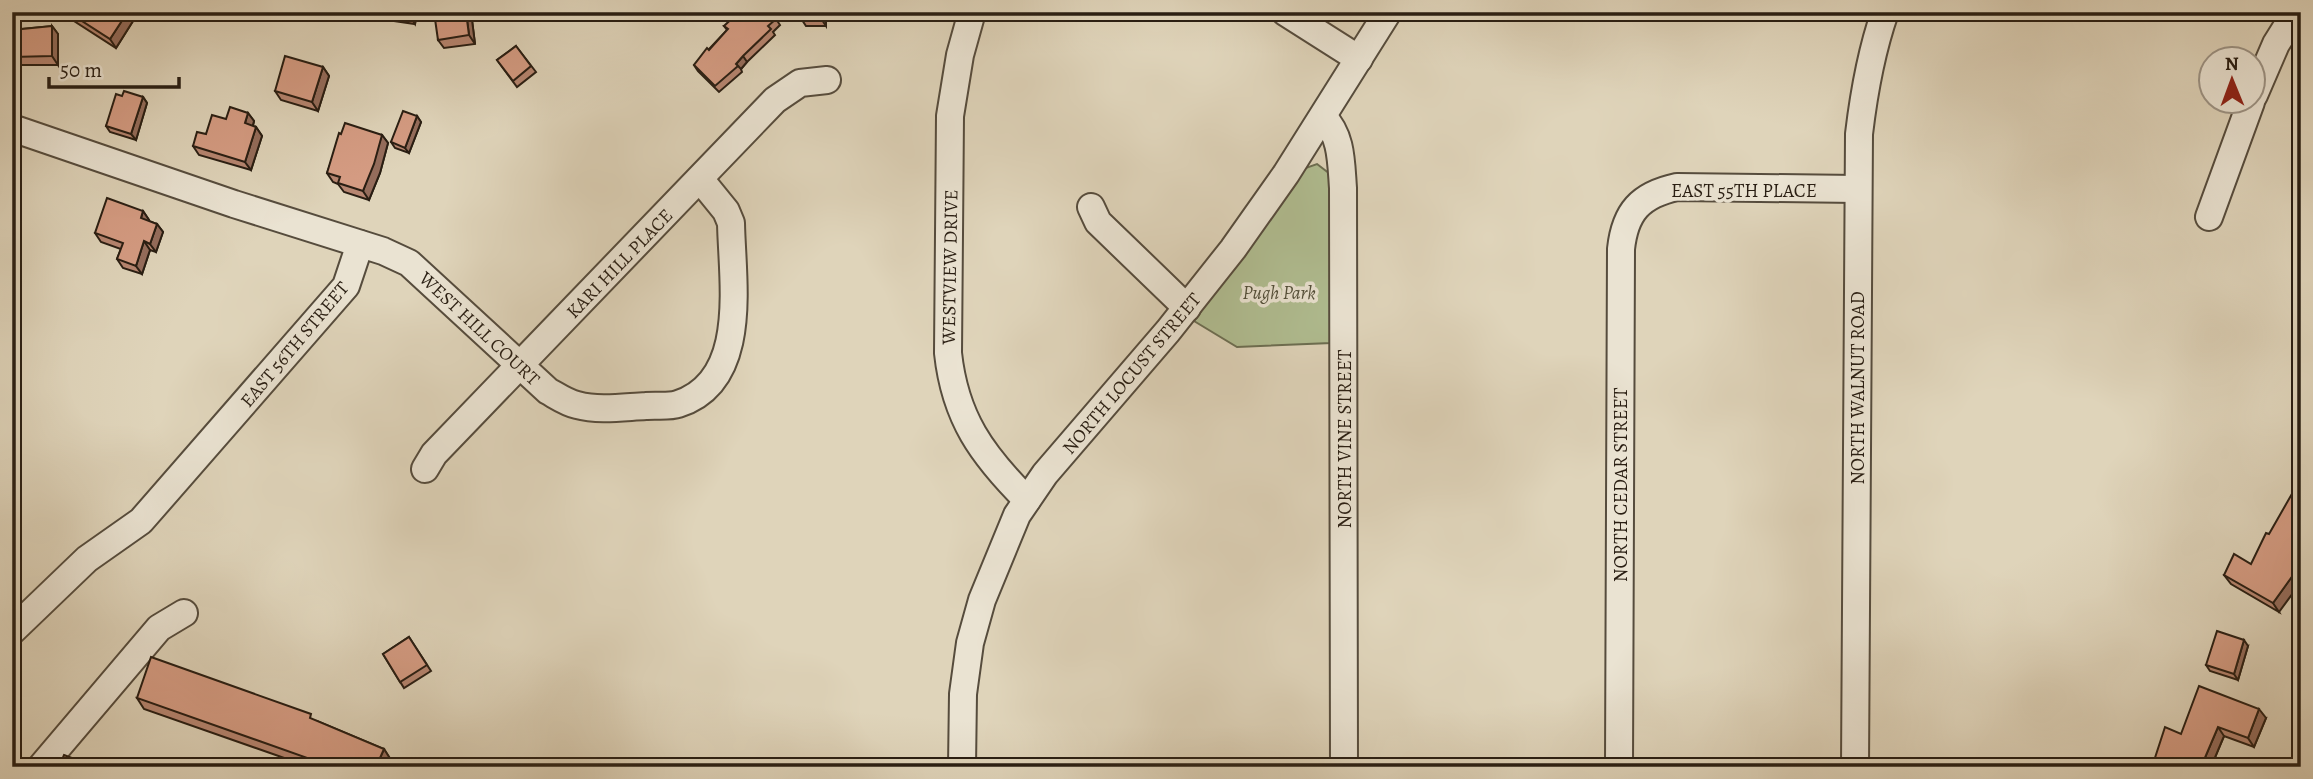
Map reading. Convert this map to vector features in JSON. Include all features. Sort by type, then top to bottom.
[{"type":"street","name":"WESTVIEW DRIVE","points":[[972,12],[960,55],[950,116],[948,353],[953,388],[972,436],[999,472],[1027,500]]},
{"type":"street","points":[[1284,12],[1359,59]]},
{"type":"street","name":"NORTH LOCUST STREET","points":[[962,767],[962,694],[970,643],[982,600],[1017,514],[1045,474],[1187,308],[1233,249],[1279,184],[1388,12]]},
{"type":"street","name":"NORTH WALNUT ROAD","points":[[1855,767],[1859,134],[1864,91],[1885,12]]},
{"type":"street","points":[[2268,62],[2296,12]]},
{"type":"street","name":"KARI HILL PLACE","points":[[425,469],[434,454],[766,109],[788,88],[800,83],[827,80]]},
{"type":"street","points":[[2209,217],[2246,116]]},
{"type":"street","name":"NORTH VINE STREET","points":[[1322,117],[1334,130],[1339,148],[1343,188],[1344,767]]},
{"type":"street","points":[[12,128],[360,244]]},
{"type":"street","name":"WEST HILL COURT","points":[[360,244],[409,263],[548,391],[576,405],[604,408],[677,404],[703,392],[720,371],[729,347],[733,325],[731,223],[726,211],[700,179]]},
{"type":"street","name":"EAST 55TH PLACE","points":[[1636,207],[1659,191],[1677,187],[1858,189]]},
{"type":"street","points":[[1091,207],[1098,222],[1187,308]]},
{"type":"street","name":"NORTH CEDAR STREET","points":[[1619,767],[1622,249],[1623,233],[1636,207]]},
{"type":"street","name":"EAST 56TH STREET","points":[[12,631],[87,559],[141,521],[346,286],[360,244]]},
{"type":"street","points":[[41,767],[159,628],[184,613]]},
{"type":"green space","name":"Pugh Park","points":[[1317,164],[1330,174],[1333,216],[1331,343],[1237,347],[1194,321],[1297,171]]},
{"type":"building","points":[[68,12],[126,12],[127,13],[110,39]]},
{"type":"building","points":[[372,12],[412,12],[411,18]]},
{"type":"building","points":[[434,12],[466,12],[469,35],[438,40]]},
{"type":"building","points":[[739,12],[768,12],[776,19],[768,26],[771,29],[736,64],[738,66],[715,86],[694,65],[707,48],[709,50],[728,29],[724,26]]},
{"type":"building","points":[[800,12],[820,12],[820,17],[800,18]]},
{"type":"building","points":[[52,26],[52,56],[12,57],[12,30]]},
{"type":"building","points":[[516,46],[531,66],[513,81],[497,60]]},
{"type":"building","points":[[285,56],[323,67],[312,102],[275,91]]},
{"type":"building","points":[[124,91],[143,97],[131,134],[106,126],[116,94],[122,96]]},
{"type":"building","points":[[230,107],[248,113],[245,123],[256,127],[245,162],[193,146],[197,132],[206,134],[212,115],[226,119]]},
{"type":"building","points":[[403,111],[417,116],[405,148],[391,142]]},
{"type":"building","points":[[345,123],[382,135],[363,191],[338,183],[340,177],[327,173],[339,133],[341,134]]},
{"type":"building","points":[[107,198],[143,211],[141,218],[157,224],[150,244],[144,241],[136,266],[117,259],[123,243],[95,233]]},
{"type":"building","points":[[2297,485],[2301,487],[2301,564],[2273,603],[2224,575],[2234,554],[2251,564],[2266,533],[2269,534]]},
{"type":"building","points":[[2217,631],[2244,640],[2234,674],[2206,665]]},
{"type":"building","points":[[409,637],[427,665],[400,682],[383,654]]},
{"type":"building","points":[[151,657],[311,714],[310,718],[384,749],[376,767],[314,767],[316,761],[137,698]]},
{"type":"building","points":[[2199,686],[2259,709],[2248,738],[2218,727],[2201,767],[2152,767],[2165,727],[2181,734]]},
{"type":"building","points":[[64,755],[95,767],[59,767]]}]
